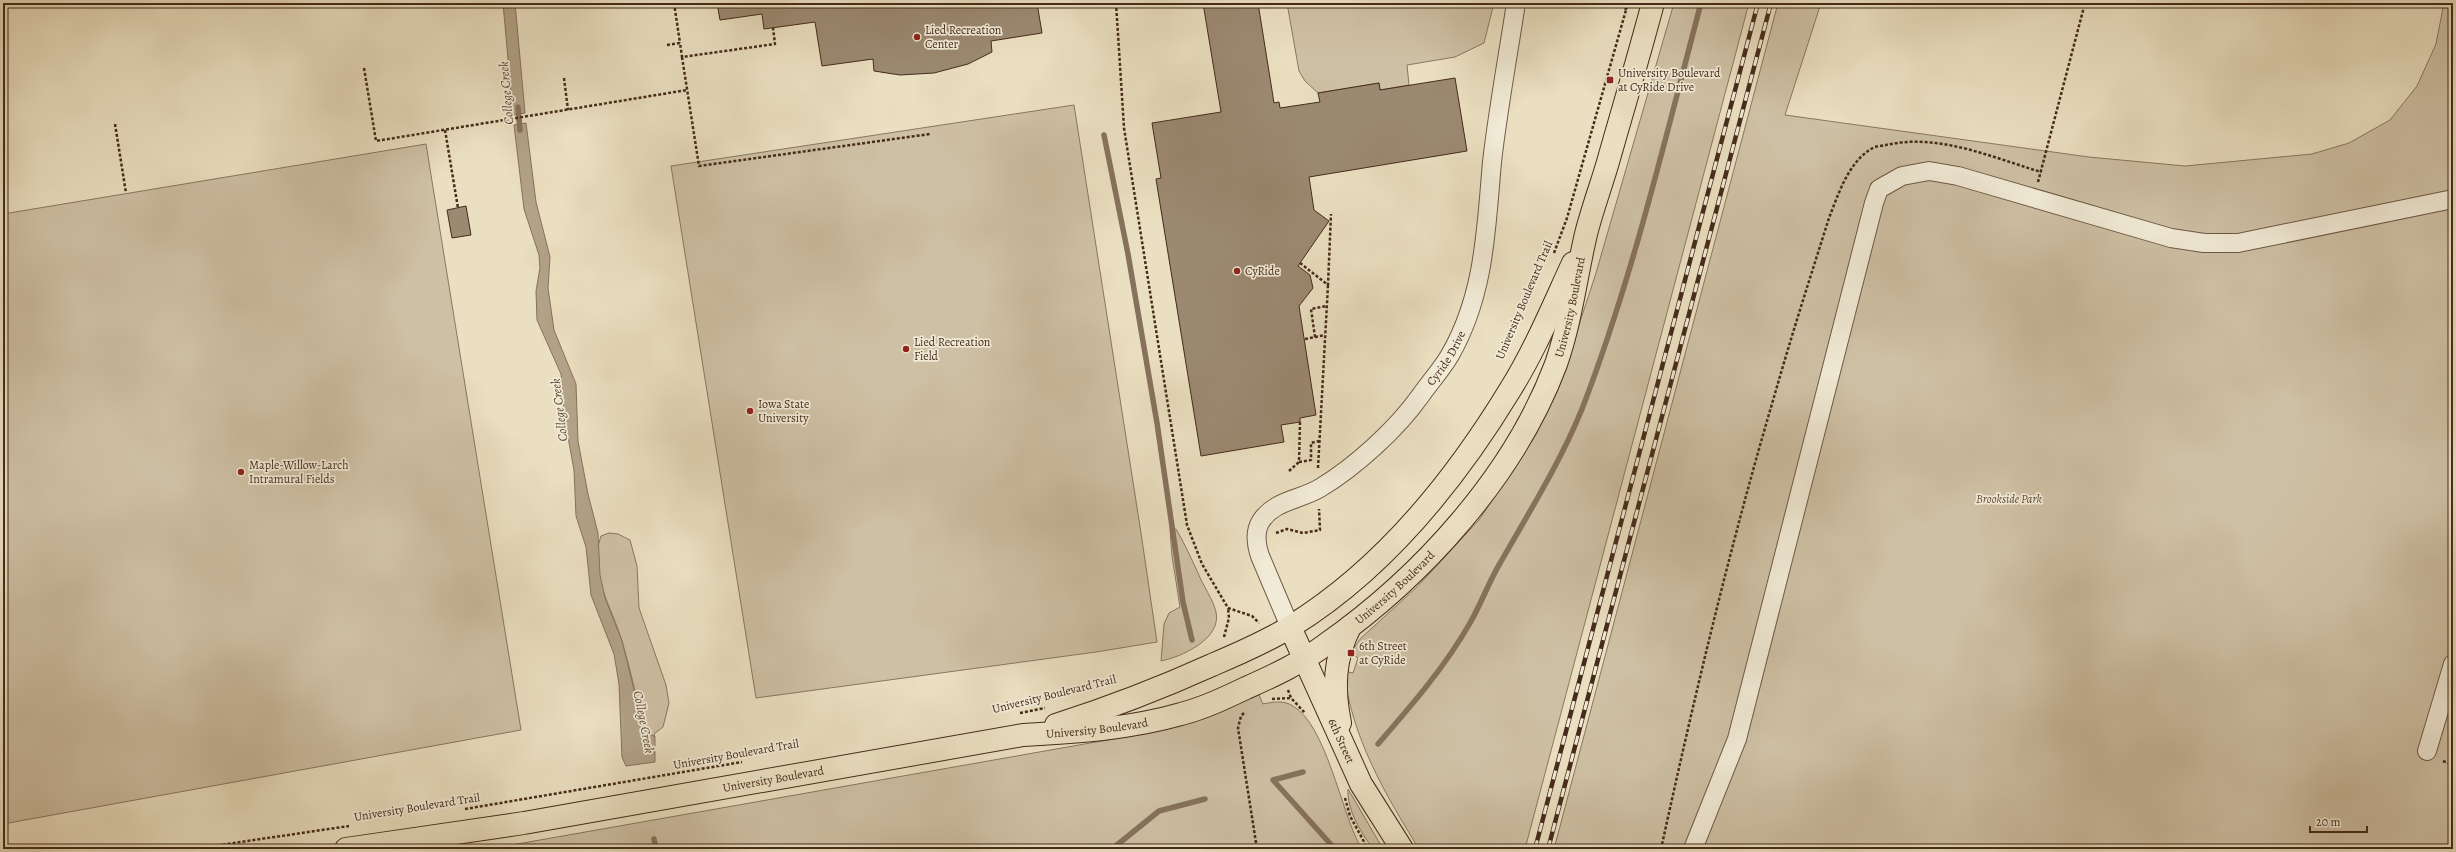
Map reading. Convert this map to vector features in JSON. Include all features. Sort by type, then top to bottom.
[{"type":"main road","name":"University Boulevard","points":[[346,849],[524,823],[1023,735],[1133,725],[1184,714],[1214,703],[1304,659],[1350,626],[1402,582],[1453,530],[1488,486],[1518,439],[1540,400],[1556,364],[1571,309],[1586,234],[1653,3]]},
{"type":"main road","name":"University Boulevard","points":[[1023,735],[1070,721],[1177,681],[1290,627],[1378,560],[1411,527],[1440,491],[1511,389],[1586,234]]},
{"type":"main road","points":[[1344,747],[1336,702],[1335,676],[1338,656],[1350,626]]},
{"type":"main road","name":"6th Street","points":[[1290,627],[1361,784],[1402,849]]},
{"type":"main road","name":"University Boulevard","points":[[410,849],[524,823]]},
{"type":"street","name":"Cyride Drive","points":[[1290,627],[1256,545],[1256,531],[1261,520],[1274,508],[1287,500],[1318,489],[1350,469],[1413,407],[1450,355],[1469,312],[1483,264],[1492,162],[1516,3]]},
{"type":"street","points":[[1693,849],[1737,739],[1872,211],[1879,189],[1902,176],[1929,170],[1958,176],[2034,197],[2172,238],[2204,243],[2238,243],[2453,199]]},
{"type":"street","points":[[2427,750],[2453,664]]},
{"type":"path","points":[[674,3],[700,166],[930,134]]},
{"type":"path","points":[[1116,3],[1124,128],[1187,525],[1202,564],[1228,608],[1227,629],[1222,642]]},
{"type":"path","points":[[1624,3],[1627,11]]},
{"type":"path","name":"University Boulevard Trail","points":[[1553,256],[1567,218],[1627,11],[1628,3]]},
{"type":"path","points":[[2034,197],[2085,3]]},
{"type":"path","points":[[682,57],[775,44],[773,28]]},
{"type":"path","points":[[667,44],[680,43]]},
{"type":"path","points":[[364,68],[376,141],[552,114],[687,90]]},
{"type":"path","points":[[564,78],[568,110]]},
{"type":"path","points":[[115,124],[126,193]]},
{"type":"path","points":[[445,130],[458,208]]},
{"type":"path","points":[[1661,849],[1727,571],[1773,398],[1829,218],[1839,193],[1854,166],[1872,148],[1904,141],[1942,143],[2041,172]]},
{"type":"path","points":[[1317,472],[1331,214]]},
{"type":"path","points":[[1300,263],[1328,285]]},
{"type":"path","points":[[1315,337],[1311,309],[1326,306]]},
{"type":"path","points":[[1305,338],[1325,335]]},
{"type":"path","points":[[1299,462],[1300,422]]},
{"type":"path","points":[[1289,471],[1299,462],[1311,460],[1312,442],[1319,441]]},
{"type":"path","points":[[1274,534],[1287,529],[1302,533],[1320,530]]},
{"type":"path","points":[[1228,608],[1252,616],[1262,628]]},
{"type":"path","points":[[1254,628],[1263,622]]},
{"type":"path","points":[[1266,701],[1291,698]]},
{"type":"path","name":"University Boulevard Trail","points":[[1019,713],[1049,707]]},
{"type":"path","points":[[1245,712],[1241,716],[1238,728],[1257,849]]},
{"type":"path","name":"University Boulevard Trail","points":[[462,810],[743,762]]},
{"type":"path","name":"University Boulevard Trail","points":[[193,849],[357,825]]},
{"type":"green space","points":[[1287,3],[1494,3],[1484,43],[1455,57],[1407,65],[1409,85],[1380,90],[1379,83],[1318,93],[1305,81],[1299,71]]},
{"type":"green space","points":[[1674,3],[1749,3],[1525,849],[1419,849],[1382,786],[1371,764],[1354,718],[1344,671],[1353,673],[1358,658],[1350,653],[1361,638],[1417,587],[1479,520],[1527,448],[1560,383],[1596,273]]},
{"type":"green space","name":"Brookside Park","points":[[1778,3],[1821,3],[1785,115],[2089,157],[2185,166],[2312,154],[2349,143],[2390,120],[2417,86],[2436,44],[2444,3],[2453,3],[2453,849],[1554,849]]},
{"type":"green space","name":"Lied Recreation Field","points":[[1074,105],[1157,642],[1096,652],[756,698],[671,166]]},
{"type":"green space","name":"Maple-Willow-Larch Intramural Fields","points":[[426,144],[521,730],[3,824],[3,214]]},
{"type":"green space","points":[[1170,529],[1176,529],[1213,602],[1216,612],[1216,622],[1213,630],[1207,638],[1198,645],[1189,651],[1161,661],[1164,624],[1169,613],[1180,607],[1172,556]]},
{"type":"green space","points":[[609,533],[618,534],[630,540],[637,566],[639,608],[666,685],[669,703],[663,727],[654,734],[655,737],[647,732],[642,722],[622,641],[599,576],[597,563],[601,536]]},
{"type":"green space","points":[[1259,695],[1263,704],[1282,702],[1290,704],[1305,716],[1315,731],[1324,749],[1353,831],[1360,846],[1356,849],[489,849],[1147,733]]},
{"type":"green space","points":[[1348,789],[1383,849],[1373,849],[1360,828],[1352,813],[1348,797]]},
{"type":"shaded area","points":[[503,3],[515,3],[525,113],[513,115]]},
{"type":"shaded area","points":[[526,123],[536,202],[550,257],[548,288],[554,330],[576,384],[578,441],[588,494],[598,533],[600,575],[605,598],[622,641],[642,722],[647,732],[655,737],[655,762],[626,766],[622,757],[619,684],[614,654],[591,595],[586,547],[576,516],[574,470],[564,415],[561,374],[537,320],[536,291],[540,268],[539,255],[524,209],[514,125]]},
{"type":"building","name":"Lied Recreation Center","points":[[717,3],[1037,3],[1042,33],[991,41],[992,52],[968,64],[934,73],[900,75],[874,71],[873,59],[822,66],[815,22],[764,29],[762,14],[720,20]]},
{"type":"building","name":"CyRide","points":[[1203,3],[1258,3],[1274,103],[1279,102],[1280,108],[1320,102],[1318,93],[1379,83],[1380,90],[1455,78],[1467,151],[1309,177],[1314,210],[1329,221],[1298,266],[1310,275],[1313,288],[1299,306],[1316,415],[1300,418],[1300,422],[1281,425],[1284,442],[1201,456],[1156,179],[1161,178],[1152,123],[1221,112]]},
{"type":"building","points":[[466,206],[471,235],[452,238],[447,210]]},
{"type":"waterway","points":[[1378,744],[1427,686],[1460,639],[1474,616],[1495,572],[1554,469],[1582,409],[1633,258],[1701,3]]},
{"type":"waterway","name":"College Creek","points":[[518,107],[520,130]]},
{"type":"waterway","points":[[1104,135],[1128,254],[1157,423],[1183,602],[1192,640]]},
{"type":"waterway","points":[[1303,772],[1273,780],[1335,849]]},
{"type":"waterway","points":[[1112,849],[1159,811],[1205,799]]},
{"type":"waterway","name":"College Creek","points":[[654,839],[656,849]]},
{"type":"railway","points":[[1535,849],[1758,3]]},
{"type":"railway","points":[[1548,849],[1771,3]]},
{"type":"place","name":"Lied Recreation Center","points":[[917,37]]},
{"type":"place","name":"University Boulevard at CyRide Drive","points":[[1610,80]]},
{"type":"place","name":"CyRide","points":[[1237,271]]},
{"type":"place","name":"Lied Recreation Field","points":[[906,349]]},
{"type":"place","name":"Iowa State University","points":[[750,411]]},
{"type":"place","name":"Maple-Willow-Larch Intramural Fields","points":[[241,472]]},
{"type":"place","name":"6th Street at CyRide","points":[[1351,653]]}]
